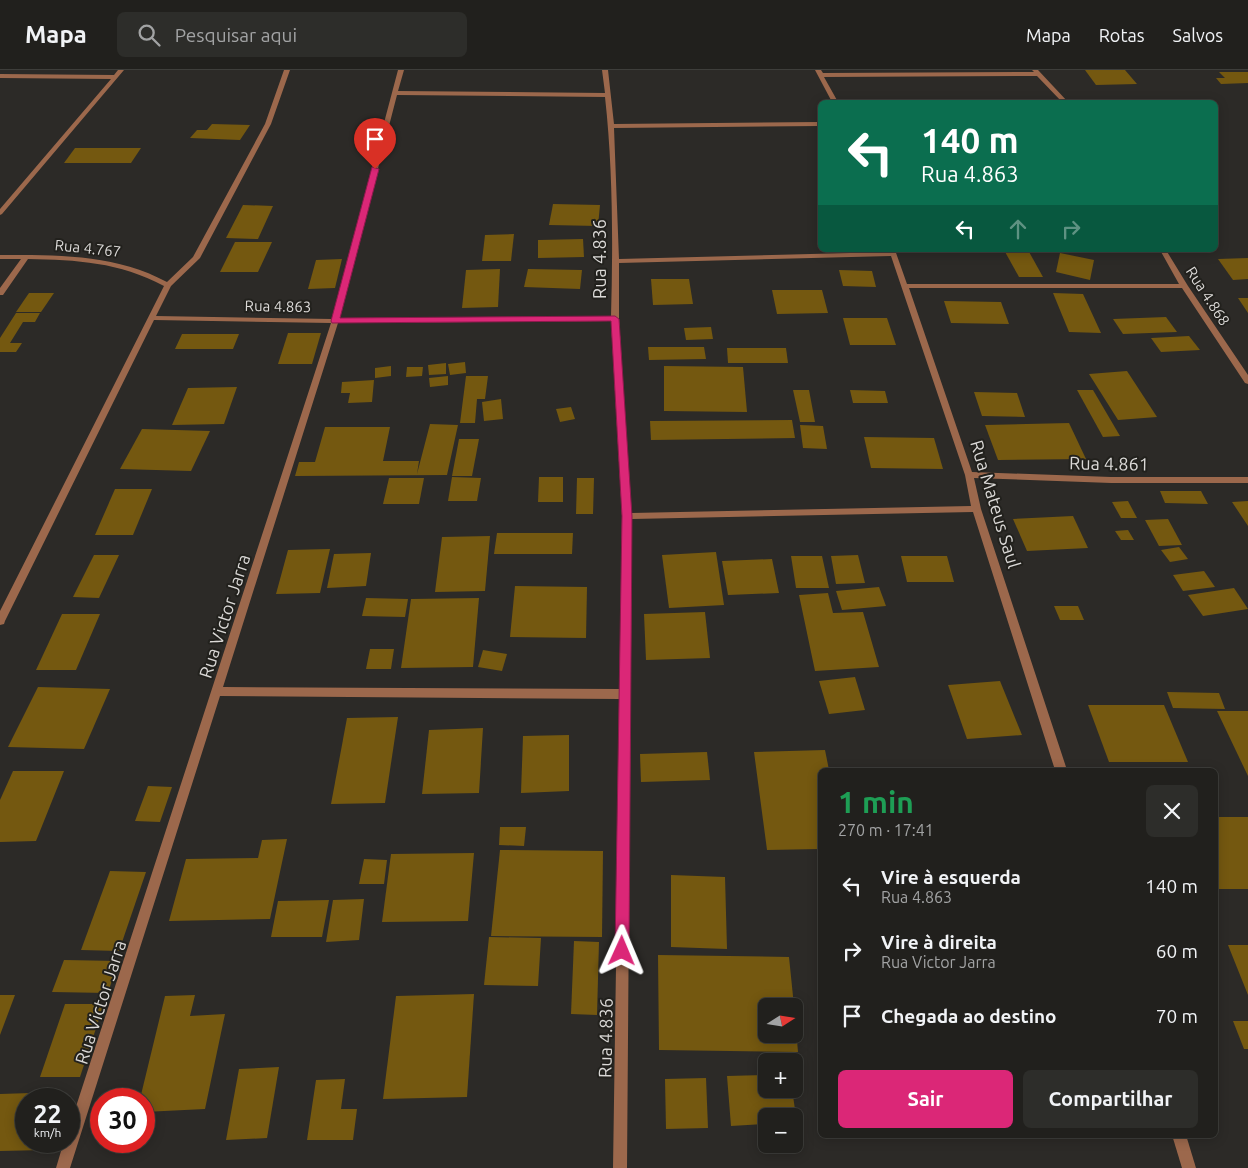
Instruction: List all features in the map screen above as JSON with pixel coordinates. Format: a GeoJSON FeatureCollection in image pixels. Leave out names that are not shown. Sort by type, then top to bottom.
{"type":"FeatureCollection","features":[{"type":"Feature","properties":{"kind":"street"},"geometry":{"type":"LineString","coordinates":[[0,213],[121,70]]}},
{"type":"Feature","properties":{"kind":"street"},"geometry":{"type":"LineString","coordinates":[[0,621],[168,285],[196,258],[268,124],[287,70]]}},
{"type":"Feature","properties":{"kind":"street","name":"Rua Victor Jarra"},"geometry":{"type":"LineString","coordinates":[[63,1168],[335,321],[401,70]]}},
{"type":"Feature","properties":{"kind":"street","name":"Rua 4.836"},"geometry":{"type":"LineString","coordinates":[[605,70],[611,126],[616,261],[615,319],[627,516],[620,1168]]}},
{"type":"Feature","properties":{"kind":"street"},"geometry":{"type":"LineString","coordinates":[[834,100],[820,73],[1037,72],[1063,100]]}},
{"type":"Feature","properties":{"kind":"street"},"geometry":{"type":"LineString","coordinates":[[0,76],[115,78]]}},
{"type":"Feature","properties":{"kind":"street"},"geometry":{"type":"LineString","coordinates":[[395,93],[608,95]]}},
{"type":"Feature","properties":{"kind":"street"},"geometry":{"type":"LineString","coordinates":[[611,126],[818,124]]}},
{"type":"Feature","properties":{"kind":"street"},"geometry":{"type":"LineString","coordinates":[[616,261],[893,252]]}},
{"type":"Feature","properties":{"kind":"street","name":"Rua Mateus Saul"},"geometry":{"type":"LineString","coordinates":[[893,252],[969,475],[976,509],[1060,768]]}},
{"type":"Feature","properties":{"kind":"street","name":"Rua 4.868"},"geometry":{"type":"LineString","coordinates":[[1164,252],[1184,286],[1248,381]]}},
{"type":"Feature","properties":{"kind":"street","name":"Rua 4.767"},"geometry":{"type":"LineString","coordinates":[[0,258],[101,261],[129,266],[150,273],[168,285]]}},
{"type":"Feature","properties":{"kind":"street"},"geometry":{"type":"LineString","coordinates":[[0,293],[25,258]]}},
{"type":"Feature","properties":{"kind":"street"},"geometry":{"type":"LineString","coordinates":[[904,286],[1184,286]]}},
{"type":"Feature","properties":{"kind":"street","name":"Rua 4.863"},"geometry":{"type":"LineString","coordinates":[[152,318],[335,321],[615,319]]}},
{"type":"Feature","properties":{"kind":"street","name":"Rua 4.861"},"geometry":{"type":"LineString","coordinates":[[969,475],[1111,480],[1248,480]]}},
{"type":"Feature","properties":{"kind":"street"},"geometry":{"type":"LineString","coordinates":[[627,516],[976,509]]}},
{"type":"Feature","properties":{"kind":"street"},"geometry":{"type":"LineString","coordinates":[[217,691],[625,694]]}},
{"type":"Feature","properties":{"kind":"street"},"geometry":{"type":"LineString","coordinates":[[1180,1138],[1189,1168]]}},
{"type":"Feature","properties":{"kind":"building"},"geometry":{"type":"Polygon","coordinates":[[[1085,70],[1125,70],[1137,84],[1096,85],[1085,70]]]}},
{"type":"Feature","properties":{"kind":"building"},"geometry":{"type":"Polygon","coordinates":[[[1219,72],[1248,72],[1248,83],[1221,84],[1216,78],[1225,78],[1219,72]]]}},
{"type":"Feature","properties":{"kind":"building"},"geometry":{"type":"Polygon","coordinates":[[[212,124],[250,125],[240,140],[190,138],[197,130],[207,130],[212,124]]]}},
{"type":"Feature","properties":{"kind":"building"},"geometry":{"type":"Polygon","coordinates":[[[75,148],[141,148],[131,163],[64,163],[75,148]]]}},
{"type":"Feature","properties":{"kind":"building"},"geometry":{"type":"Polygon","coordinates":[[[553,204],[600,205],[598,226],[549,225],[553,204]]]}},
{"type":"Feature","properties":{"kind":"building"},"geometry":{"type":"Polygon","coordinates":[[[243,205],[273,206],[258,239],[226,238],[243,205]]]}},
{"type":"Feature","properties":{"kind":"building"},"geometry":{"type":"Polygon","coordinates":[[[514,234],[511,261],[482,261],[485,235],[514,234]]]}},
{"type":"Feature","properties":{"kind":"building"},"geometry":{"type":"Polygon","coordinates":[[[583,239],[584,257],[538,258],[538,240],[583,239]]]}},
{"type":"Feature","properties":{"kind":"building"},"geometry":{"type":"Polygon","coordinates":[[[235,242],[272,242],[258,272],[220,272],[235,242]]]}},
{"type":"Feature","properties":{"kind":"building"},"geometry":{"type":"Polygon","coordinates":[[[1005,252],[1029,252],[1043,277],[1019,277],[1005,252]]]}},
{"type":"Feature","properties":{"kind":"building"},"geometry":{"type":"Polygon","coordinates":[[[1060,253],[1094,260],[1090,280],[1056,272],[1060,253]]]}},
{"type":"Feature","properties":{"kind":"building"},"geometry":{"type":"Polygon","coordinates":[[[1248,258],[1248,279],[1233,280],[1218,259],[1248,258]]]}},
{"type":"Feature","properties":{"kind":"building"},"geometry":{"type":"Polygon","coordinates":[[[342,259],[335,288],[308,289],[316,260],[342,259]]]}},
{"type":"Feature","properties":{"kind":"building"},"geometry":{"type":"Polygon","coordinates":[[[500,269],[498,307],[462,308],[466,270],[500,269]]]}},
{"type":"Feature","properties":{"kind":"building"},"geometry":{"type":"Polygon","coordinates":[[[528,269],[582,270],[580,289],[524,287],[528,269]]]}},
{"type":"Feature","properties":{"kind":"building"},"geometry":{"type":"Polygon","coordinates":[[[839,270],[872,271],[876,287],[843,286],[839,270]]]}},
{"type":"Feature","properties":{"kind":"building"},"geometry":{"type":"Polygon","coordinates":[[[651,279],[689,279],[693,304],[653,305],[651,279]]]}},
{"type":"Feature","properties":{"kind":"building"},"geometry":{"type":"Polygon","coordinates":[[[772,290],[822,290],[828,313],[777,314],[772,290]]]}},
{"type":"Feature","properties":{"kind":"building"},"geometry":{"type":"Polygon","coordinates":[[[29,293],[54,293],[41,312],[16,312],[29,293]]]}},
{"type":"Feature","properties":{"kind":"building"},"geometry":{"type":"Polygon","coordinates":[[[1053,293],[1083,294],[1101,333],[1069,332],[1053,293]]]}},
{"type":"Feature","properties":{"kind":"building"},"geometry":{"type":"Polygon","coordinates":[[[1238,298],[1248,298],[1248,313],[1238,298]]]}},
{"type":"Feature","properties":{"kind":"building"},"geometry":{"type":"Polygon","coordinates":[[[944,301],[1001,302],[1009,324],[951,323],[944,301]]]}},
{"type":"Feature","properties":{"kind":"building"},"geometry":{"type":"Polygon","coordinates":[[[16,313],[40,313],[35,322],[23,322],[10,343],[22,343],[16,352],[0,352],[0,338],[16,313]]]}},
{"type":"Feature","properties":{"kind":"building"},"geometry":{"type":"Polygon","coordinates":[[[1166,317],[1177,332],[1123,334],[1113,319],[1166,317]]]}},
{"type":"Feature","properties":{"kind":"building"},"geometry":{"type":"Polygon","coordinates":[[[843,318],[887,318],[896,345],[850,345],[843,318]]]}},
{"type":"Feature","properties":{"kind":"building"},"geometry":{"type":"Polygon","coordinates":[[[711,327],[713,339],[686,340],[684,328],[711,327]]]}},
{"type":"Feature","properties":{"kind":"building"},"geometry":{"type":"Polygon","coordinates":[[[288,333],[321,333],[312,364],[278,364],[288,333]]]}},
{"type":"Feature","properties":{"kind":"building"},"geometry":{"type":"Polygon","coordinates":[[[182,334],[239,334],[233,349],[175,349],[182,334]]]}},
{"type":"Feature","properties":{"kind":"building"},"geometry":{"type":"Polygon","coordinates":[[[1189,336],[1200,350],[1161,352],[1151,338],[1189,336]]]}},
{"type":"Feature","properties":{"kind":"building"},"geometry":{"type":"Polygon","coordinates":[[[648,347],[704,347],[706,359],[649,360],[648,347]]]}},
{"type":"Feature","properties":{"kind":"building"},"geometry":{"type":"Polygon","coordinates":[[[727,348],[786,348],[788,363],[728,363],[727,348]]]}},
{"type":"Feature","properties":{"kind":"building"},"geometry":{"type":"Polygon","coordinates":[[[465,362],[466,373],[450,375],[448,364],[465,362]]]}},
{"type":"Feature","properties":{"kind":"building"},"geometry":{"type":"Polygon","coordinates":[[[446,363],[446,374],[429,375],[428,365],[446,363]]]}},
{"type":"Feature","properties":{"kind":"building"},"geometry":{"type":"Polygon","coordinates":[[[391,366],[391,376],[375,378],[375,368],[391,366]]]}},
{"type":"Feature","properties":{"kind":"building"},"geometry":{"type":"Polygon","coordinates":[[[664,366],[743,367],[747,412],[664,411],[664,366]]]}},
{"type":"Feature","properties":{"kind":"building"},"geometry":{"type":"Polygon","coordinates":[[[407,367],[423,367],[422,376],[406,377],[407,367]]]}},
{"type":"Feature","properties":{"kind":"building"},"geometry":{"type":"Polygon","coordinates":[[[1127,371],[1157,417],[1118,420],[1089,374],[1127,371]]]}},
{"type":"Feature","properties":{"kind":"building"},"geometry":{"type":"Polygon","coordinates":[[[448,376],[448,385],[430,387],[429,378],[448,376]]]}},
{"type":"Feature","properties":{"kind":"building"},"geometry":{"type":"Polygon","coordinates":[[[466,376],[488,376],[485,399],[477,399],[475,423],[460,423],[466,376]]]}},
{"type":"Feature","properties":{"kind":"building"},"geometry":{"type":"Polygon","coordinates":[[[374,380],[372,402],[348,403],[350,393],[341,393],[342,382],[374,380]]]}},
{"type":"Feature","properties":{"kind":"building"},"geometry":{"type":"Polygon","coordinates":[[[237,387],[224,424],[172,425],[188,388],[237,387]]]}},
{"type":"Feature","properties":{"kind":"building"},"geometry":{"type":"Polygon","coordinates":[[[793,390],[809,390],[815,422],[800,422],[793,390]]]}},
{"type":"Feature","properties":{"kind":"building"},"geometry":{"type":"Polygon","coordinates":[[[850,390],[885,391],[888,403],[853,403],[850,390]]]}},
{"type":"Feature","properties":{"kind":"building"},"geometry":{"type":"Polygon","coordinates":[[[1077,390],[1093,390],[1120,436],[1103,437],[1077,390]]]}},
{"type":"Feature","properties":{"kind":"building"},"geometry":{"type":"Polygon","coordinates":[[[974,392],[1017,393],[1025,417],[982,416],[974,392]]]}},
{"type":"Feature","properties":{"kind":"building"},"geometry":{"type":"Polygon","coordinates":[[[501,399],[503,419],[484,421],[482,402],[501,399]]]}},
{"type":"Feature","properties":{"kind":"building"},"geometry":{"type":"Polygon","coordinates":[[[571,407],[575,419],[560,422],[556,409],[571,407]]]}},
{"type":"Feature","properties":{"kind":"building"},"geometry":{"type":"Polygon","coordinates":[[[792,420],[795,438],[651,440],[650,421],[792,420]]]}},
{"type":"Feature","properties":{"kind":"building"},"geometry":{"type":"Polygon","coordinates":[[[1069,423],[1086,459],[998,460],[985,425],[1069,423]]]}},
{"type":"Feature","properties":{"kind":"building"},"geometry":{"type":"Polygon","coordinates":[[[430,424],[458,425],[447,475],[295,476],[299,462],[315,462],[325,427],[390,427],[383,461],[419,461],[417,474],[430,424]]]}},
{"type":"Feature","properties":{"kind":"building"},"geometry":{"type":"Polygon","coordinates":[[[800,425],[823,426],[827,449],[803,448],[800,425]]]}},
{"type":"Feature","properties":{"kind":"building"},"geometry":{"type":"Polygon","coordinates":[[[142,429],[210,431],[191,471],[120,469],[142,429]]]}},
{"type":"Feature","properties":{"kind":"building"},"geometry":{"type":"Polygon","coordinates":[[[864,437],[934,438],[943,469],[871,468],[864,437]]]}},
{"type":"Feature","properties":{"kind":"building"},"geometry":{"type":"Polygon","coordinates":[[[459,439],[479,439],[472,476],[452,476],[459,439]]]}},
{"type":"Feature","properties":{"kind":"building"},"geometry":{"type":"Polygon","coordinates":[[[452,477],[481,478],[477,501],[448,501],[452,477]]]}},
{"type":"Feature","properties":{"kind":"building"},"geometry":{"type":"Polygon","coordinates":[[[539,477],[563,477],[563,502],[538,502],[539,477]]]}},
{"type":"Feature","properties":{"kind":"building"},"geometry":{"type":"Polygon","coordinates":[[[389,478],[424,478],[419,504],[383,504],[389,478]]]}},
{"type":"Feature","properties":{"kind":"building"},"geometry":{"type":"Polygon","coordinates":[[[577,478],[594,478],[593,514],[576,514],[577,478]]]}},
{"type":"Feature","properties":{"kind":"building"},"geometry":{"type":"Polygon","coordinates":[[[115,489],[152,489],[133,535],[95,535],[115,489]]]}},
{"type":"Feature","properties":{"kind":"building"},"geometry":{"type":"Polygon","coordinates":[[[1160,491],[1201,491],[1208,504],[1165,503],[1160,491]]]}},
{"type":"Feature","properties":{"kind":"building"},"geometry":{"type":"Polygon","coordinates":[[[1128,501],[1137,518],[1121,518],[1112,502],[1128,501]]]}},
{"type":"Feature","properties":{"kind":"building"},"geometry":{"type":"Polygon","coordinates":[[[1248,501],[1248,526],[1232,502],[1248,501]]]}},
{"type":"Feature","properties":{"kind":"building"},"geometry":{"type":"Polygon","coordinates":[[[1073,516],[1088,548],[1027,551],[1013,519],[1073,516]]]}},
{"type":"Feature","properties":{"kind":"building"},"geometry":{"type":"Polygon","coordinates":[[[1168,519],[1182,545],[1159,546],[1145,520],[1168,519]]]}},
{"type":"Feature","properties":{"kind":"building"},"geometry":{"type":"Polygon","coordinates":[[[1128,530],[1134,540],[1121,540],[1115,531],[1128,530]]]}},
{"type":"Feature","properties":{"kind":"building"},"geometry":{"type":"Polygon","coordinates":[[[497,533],[573,533],[572,554],[494,554],[497,533]]]}},
{"type":"Feature","properties":{"kind":"building"},"geometry":{"type":"Polygon","coordinates":[[[490,536],[485,591],[435,592],[442,537],[490,536]]]}},
{"type":"Feature","properties":{"kind":"building"},"geometry":{"type":"Polygon","coordinates":[[[1179,547],[1188,559],[1170,562],[1161,550],[1179,547]]]}},
{"type":"Feature","properties":{"kind":"building"},"geometry":{"type":"Polygon","coordinates":[[[330,549],[320,593],[276,594],[288,550],[330,549]]]}},
{"type":"Feature","properties":{"kind":"building"},"geometry":{"type":"Polygon","coordinates":[[[716,552],[724,605],[669,608],[662,555],[716,552]]]}},
{"type":"Feature","properties":{"kind":"building"},"geometry":{"type":"Polygon","coordinates":[[[371,553],[366,586],[327,588],[334,554],[371,553]]]}},
{"type":"Feature","properties":{"kind":"building"},"geometry":{"type":"Polygon","coordinates":[[[94,555],[119,555],[99,598],[73,597],[94,555]]]}},
{"type":"Feature","properties":{"kind":"building"},"geometry":{"type":"Polygon","coordinates":[[[858,555],[865,583],[836,584],[831,556],[858,555]]]}},
{"type":"Feature","properties":{"kind":"building"},"geometry":{"type":"Polygon","coordinates":[[[791,556],[822,556],[829,588],[796,588],[791,556]]]}},
{"type":"Feature","properties":{"kind":"building"},"geometry":{"type":"Polygon","coordinates":[[[901,556],[947,556],[954,582],[907,582],[901,556]]]}},
{"type":"Feature","properties":{"kind":"building"},"geometry":{"type":"Polygon","coordinates":[[[772,559],[779,593],[728,595],[722,561],[772,559]]]}},
{"type":"Feature","properties":{"kind":"building"},"geometry":{"type":"Polygon","coordinates":[[[1204,571],[1215,587],[1183,591],[1173,575],[1204,571]]]}},
{"type":"Feature","properties":{"kind":"building"},"geometry":{"type":"Polygon","coordinates":[[[515,586],[587,587],[586,638],[510,637],[515,586]]]}},
{"type":"Feature","properties":{"kind":"building"},"geometry":{"type":"Polygon","coordinates":[[[879,587],[886,606],[842,610],[836,591],[879,587]]]}},
{"type":"Feature","properties":{"kind":"building"},"geometry":{"type":"Polygon","coordinates":[[[1234,588],[1248,609],[1203,616],[1188,595],[1234,588]]]}},
{"type":"Feature","properties":{"kind":"building"},"geometry":{"type":"Polygon","coordinates":[[[828,593],[833,613],[863,612],[879,667],[815,671],[799,595],[828,593]]]}},
{"type":"Feature","properties":{"kind":"building"},"geometry":{"type":"Polygon","coordinates":[[[366,598],[408,599],[405,617],[362,616],[366,598]]]}},
{"type":"Feature","properties":{"kind":"building"},"geometry":{"type":"Polygon","coordinates":[[[479,598],[473,667],[401,668],[411,599],[479,598]]]}},
{"type":"Feature","properties":{"kind":"building"},"geometry":{"type":"Polygon","coordinates":[[[1054,606],[1078,606],[1084,620],[1060,620],[1054,606]]]}},
{"type":"Feature","properties":{"kind":"building"},"geometry":{"type":"Polygon","coordinates":[[[705,612],[710,658],[646,660],[644,614],[705,612]]]}},
{"type":"Feature","properties":{"kind":"building"},"geometry":{"type":"Polygon","coordinates":[[[62,614],[100,614],[76,670],[36,670],[62,614]]]}},
{"type":"Feature","properties":{"kind":"building"},"geometry":{"type":"Polygon","coordinates":[[[370,649],[394,649],[391,669],[366,669],[370,649]]]}},
{"type":"Feature","properties":{"kind":"building"},"geometry":{"type":"Polygon","coordinates":[[[483,650],[507,654],[502,671],[478,667],[483,650]]]}},
{"type":"Feature","properties":{"kind":"building"},"geometry":{"type":"Polygon","coordinates":[[[855,677],[865,710],[829,714],[819,681],[855,677]]]}},
{"type":"Feature","properties":{"kind":"building"},"geometry":{"type":"Polygon","coordinates":[[[1000,681],[1022,735],[967,739],[948,685],[1000,681]]]}},
{"type":"Feature","properties":{"kind":"building"},"geometry":{"type":"Polygon","coordinates":[[[38,687],[110,689],[84,749],[8,747],[38,687]]]}},
{"type":"Feature","properties":{"kind":"building"},"geometry":{"type":"Polygon","coordinates":[[[1167,692],[1219,693],[1225,709],[1173,708],[1167,692]]]}},
{"type":"Feature","properties":{"kind":"building"},"geometry":{"type":"Polygon","coordinates":[[[1088,705],[1164,705],[1188,762],[1109,762],[1088,705]]]}},
{"type":"Feature","properties":{"kind":"building"},"geometry":{"type":"Polygon","coordinates":[[[1217,711],[1248,711],[1248,776],[1217,711]]]}},
{"type":"Feature","properties":{"kind":"building"},"geometry":{"type":"Polygon","coordinates":[[[398,717],[385,803],[331,804],[347,718],[398,717]]]}},
{"type":"Feature","properties":{"kind":"building"},"geometry":{"type":"Polygon","coordinates":[[[483,728],[479,793],[422,794],[429,730],[483,728]]]}},
{"type":"Feature","properties":{"kind":"building"},"geometry":{"type":"Polygon","coordinates":[[[569,735],[569,791],[521,793],[523,736],[569,735]]]}},
{"type":"Feature","properties":{"kind":"building"},"geometry":{"type":"Polygon","coordinates":[[[825,750],[829,768],[818,768],[818,849],[767,850],[754,752],[825,750]]]}},
{"type":"Feature","properties":{"kind":"building"},"geometry":{"type":"Polygon","coordinates":[[[707,752],[710,780],[641,782],[640,754],[707,752]]]}},
{"type":"Feature","properties":{"kind":"building"},"geometry":{"type":"Polygon","coordinates":[[[13,771],[64,771],[36,841],[0,842],[0,800],[13,771]]]}},
{"type":"Feature","properties":{"kind":"building"},"geometry":{"type":"Polygon","coordinates":[[[148,786],[172,787],[160,822],[135,821],[148,786]]]}},
{"type":"Feature","properties":{"kind":"building"},"geometry":{"type":"Polygon","coordinates":[[[1218,817],[1248,817],[1248,889],[1218,889],[1218,817]]]}},
{"type":"Feature","properties":{"kind":"building"},"geometry":{"type":"Polygon","coordinates":[[[500,827],[526,827],[524,846],[499,845],[500,827]]]}},
{"type":"Feature","properties":{"kind":"building"},"geometry":{"type":"Polygon","coordinates":[[[287,839],[270,919],[169,921],[186,859],[258,858],[262,840],[287,839]]]}},
{"type":"Feature","properties":{"kind":"building"},"geometry":{"type":"Polygon","coordinates":[[[500,850],[603,851],[602,937],[491,936],[500,850]]]}},
{"type":"Feature","properties":{"kind":"building"},"geometry":{"type":"Polygon","coordinates":[[[474,853],[468,921],[382,922],[391,854],[474,853]]]}},
{"type":"Feature","properties":{"kind":"building"},"geometry":{"type":"Polygon","coordinates":[[[364,859],[387,860],[384,884],[359,884],[364,859]]]}},
{"type":"Feature","properties":{"kind":"building"},"geometry":{"type":"Polygon","coordinates":[[[110,871],[146,872],[119,951],[81,950],[110,871]]]}},
{"type":"Feature","properties":{"kind":"building"},"geometry":{"type":"Polygon","coordinates":[[[671,875],[725,877],[727,949],[671,947],[671,875]]]}},
{"type":"Feature","properties":{"kind":"building"},"geometry":{"type":"Polygon","coordinates":[[[364,899],[359,940],[326,942],[333,900],[364,899]]]}},
{"type":"Feature","properties":{"kind":"building"},"geometry":{"type":"Polygon","coordinates":[[[329,900],[322,937],[271,937],[278,901],[329,900]]]}},
{"type":"Feature","properties":{"kind":"building"},"geometry":{"type":"Polygon","coordinates":[[[489,937],[541,938],[538,986],[484,985],[489,937]]]}},
{"type":"Feature","properties":{"kind":"building"},"geometry":{"type":"Polygon","coordinates":[[[574,941],[599,942],[597,1015],[571,1014],[574,941]]]}},
{"type":"Feature","properties":{"kind":"building"},"geometry":{"type":"Polygon","coordinates":[[[1228,945],[1248,945],[1248,995],[1228,945]]]}},
{"type":"Feature","properties":{"kind":"building"},"geometry":{"type":"Polygon","coordinates":[[[658,955],[789,957],[793,998],[758,998],[758,1043],[797,1043],[798,1052],[659,1050],[658,955]]]}},
{"type":"Feature","properties":{"kind":"building"},"geometry":{"type":"Polygon","coordinates":[[[64,960],[118,961],[108,993],[52,992],[64,960]]]}},
{"type":"Feature","properties":{"kind":"building"},"geometry":{"type":"Polygon","coordinates":[[[474,994],[467,1097],[383,1099],[396,996],[474,994]]]}},
{"type":"Feature","properties":{"kind":"building"},"geometry":{"type":"Polygon","coordinates":[[[0,995],[15,995],[0,1035],[0,995]]]}},
{"type":"Feature","properties":{"kind":"building"},"geometry":{"type":"Polygon","coordinates":[[[195,995],[190,1016],[225,1014],[205,1109],[155,1111],[155,1088],[143,1088],[165,996],[195,995]]]}},
{"type":"Feature","properties":{"kind":"building"},"geometry":{"type":"Polygon","coordinates":[[[65,1004],[104,1004],[80,1077],[40,1077],[65,1004]]]}},
{"type":"Feature","properties":{"kind":"building"},"geometry":{"type":"Polygon","coordinates":[[[1233,1021],[1248,1021],[1248,1049],[1244,1049],[1233,1021]]]}},
{"type":"Feature","properties":{"kind":"building"},"geometry":{"type":"Polygon","coordinates":[[[279,1067],[267,1138],[226,1140],[239,1069],[279,1067]]]}},
{"type":"Feature","properties":{"kind":"building"},"geometry":{"type":"Polygon","coordinates":[[[758,1075],[758,1098],[793,1098],[795,1108],[758,1108],[758,1124],[731,1126],[727,1076],[758,1075]]]}},
{"type":"Feature","properties":{"kind":"building"},"geometry":{"type":"Polygon","coordinates":[[[706,1078],[708,1128],[666,1129],[665,1079],[706,1078]]]}},
{"type":"Feature","properties":{"kind":"building"},"geometry":{"type":"Polygon","coordinates":[[[345,1079],[341,1109],[357,1109],[353,1140],[307,1140],[316,1080],[345,1079]]]}},
{"type":"Feature","properties":{"kind":"building"},"geometry":{"type":"Polygon","coordinates":[[[0,1094],[15,1094],[15,1151],[0,1151],[0,1094]]]}},
{"type":"Feature","properties":{"kind":"route"},"geometry":{"type":"LineString","coordinates":[[375,169],[335,321],[615,319],[627,516],[622,951]]}}]}
